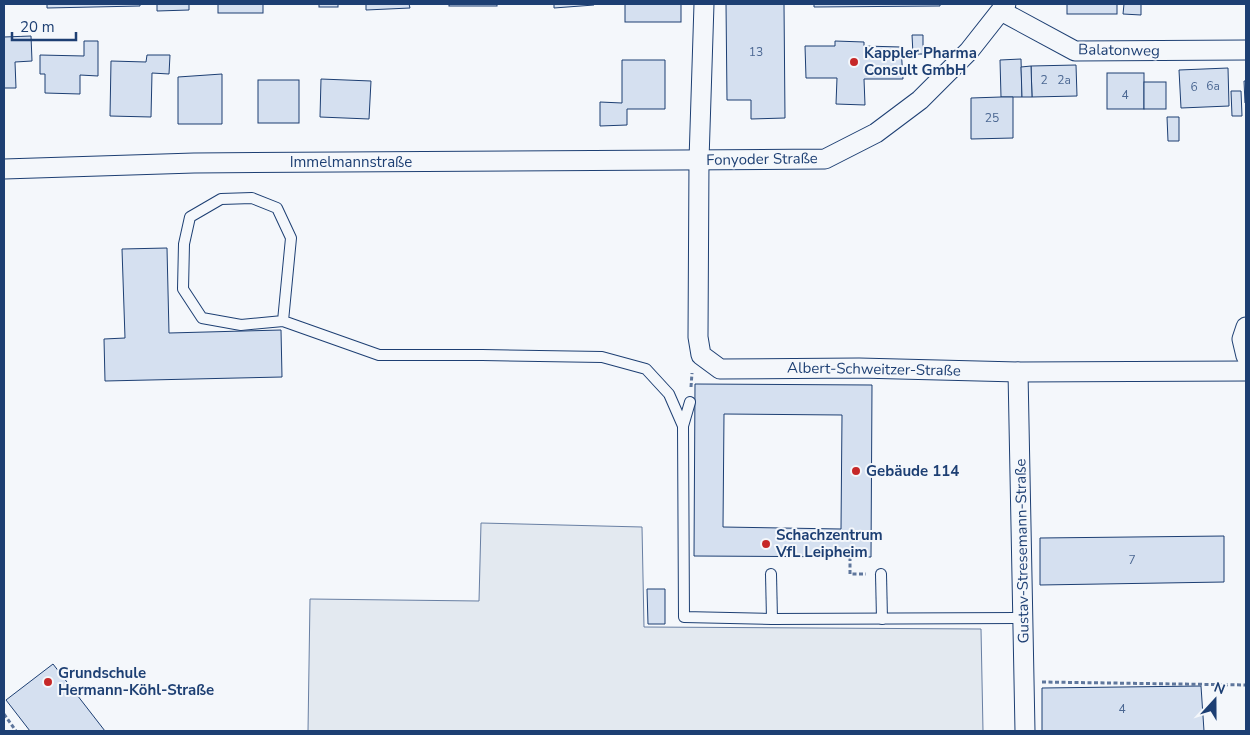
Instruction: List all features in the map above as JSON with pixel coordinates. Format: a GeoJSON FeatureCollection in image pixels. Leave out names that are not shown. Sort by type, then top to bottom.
{"type":"FeatureCollection","features":[{"type":"Feature","properties":{"kind":"street"},"geometry":{"type":"LineString","coordinates":[[701,355],[698,337],[699,160],[704,4]]}},
{"type":"Feature","properties":{"kind":"street","name":"Fonyoder Straße"},"geometry":{"type":"LineString","coordinates":[[699,160],[825,159],[876,133],[920,100],[969,51],[1003,8]]}},
{"type":"Feature","properties":{"kind":"street","name":"Balatonweg"},"geometry":{"type":"LineString","coordinates":[[1003,8],[1075,51],[1246,50]]}},
{"type":"Feature","properties":{"kind":"street","name":"Immelmannstraße"},"geometry":{"type":"LineString","coordinates":[[4,169],[203,163],[699,160]]}},
{"type":"Feature","properties":{"kind":"street"},"geometry":{"type":"LineString","coordinates":[[1246,326],[1242,339],[1246,356]]}},
{"type":"Feature","properties":{"kind":"street","name":"Albert-Schweitzer-Straße"},"geometry":{"type":"LineString","coordinates":[[701,355],[720,369],[859,368],[1018,372],[1246,371]]}},
{"type":"Feature","properties":{"kind":"street","name":"Gustav-Stresemann-Straße"},"geometry":{"type":"LineString","coordinates":[[1018,372],[1025,731]]}},
{"type":"Feature","properties":{"kind":"lane"},"geometry":{"type":"LineString","coordinates":[[282,321],[290,238],[277,208],[252,198],[221,198],[190,218],[184,244],[183,289],[202,318],[241,325],[282,321],[379,355],[602,356],[646,369],[669,394],[684,426]]}},
{"type":"Feature","properties":{"kind":"lane"},"geometry":{"type":"LineString","coordinates":[[690,402],[684,426],[684,617],[1024,618]]}},
{"type":"Feature","properties":{"kind":"lane"},"geometry":{"type":"LineString","coordinates":[[771,574],[772,618]]}},
{"type":"Feature","properties":{"kind":"lane"},"geometry":{"type":"LineString","coordinates":[[881,574],[882,619]]}},
{"type":"Feature","properties":{"kind":"path"},"geometry":{"type":"LineString","coordinates":[[690,402],[691,375],[701,355]]}},
{"type":"Feature","properties":{"kind":"path"},"geometry":{"type":"LineString","coordinates":[[850,557],[850,574],[881,574]]}},
{"type":"Feature","properties":{"kind":"path"},"geometry":{"type":"LineString","coordinates":[[1024,682],[1246,685]]}},
{"type":"Feature","properties":{"kind":"path"},"geometry":{"type":"LineString","coordinates":[[4,714],[16,731]]}},
{"type":"Feature","properties":{"kind":"shaded area"},"geometry":{"type":"Polygon","coordinates":[[[481,523],[642,527],[644,627],[981,629],[983,731],[308,731],[310,599],[479,601],[481,523]]]}},
{"type":"Feature","properties":{"kind":"building"},"geometry":{"type":"Polygon","coordinates":[[[47,4],[140,4],[140,6],[47,8],[47,4]]]}},
{"type":"Feature","properties":{"kind":"building"},"geometry":{"type":"Polygon","coordinates":[[[157,4],[189,4],[189,10],[157,11],[157,4]]]}},
{"type":"Feature","properties":{"kind":"building"},"geometry":{"type":"Polygon","coordinates":[[[218,4],[263,4],[263,13],[218,13],[218,4]]]}},
{"type":"Feature","properties":{"kind":"building"},"geometry":{"type":"Polygon","coordinates":[[[319,4],[338,4],[338,7],[319,7],[319,4]]]}},
{"type":"Feature","properties":{"kind":"building"},"geometry":{"type":"Polygon","coordinates":[[[366,4],[409,4],[410,8],[366,10],[366,4]]]}},
{"type":"Feature","properties":{"kind":"building"},"geometry":{"type":"Polygon","coordinates":[[[449,4],[497,4],[497,6],[449,6],[449,4]]]}},
{"type":"Feature","properties":{"kind":"building"},"geometry":{"type":"Polygon","coordinates":[[[554,4],[593,4],[594,5],[554,8],[554,4]]]}},
{"type":"Feature","properties":{"kind":"building"},"geometry":{"type":"Polygon","coordinates":[[[625,4],[681,4],[681,22],[625,22],[625,4]]]}},
{"type":"Feature","properties":{"kind":"building"},"geometry":{"type":"Polygon","coordinates":[[[726,4],[784,4],[785,118],[751,119],[751,100],[727,100],[726,4]]]}},
{"type":"Feature","properties":{"kind":"building"},"geometry":{"type":"Polygon","coordinates":[[[814,4],[940,4],[940,6],[814,7],[814,4]]]}},
{"type":"Feature","properties":{"kind":"building"},"geometry":{"type":"Polygon","coordinates":[[[1067,4],[1117,4],[1117,14],[1067,14],[1067,4]]]}},
{"type":"Feature","properties":{"kind":"building"},"geometry":{"type":"Polygon","coordinates":[[[1124,4],[1141,4],[1141,15],[1123,14],[1124,4]]]}},
{"type":"Feature","properties":{"kind":"building"},"geometry":{"type":"Polygon","coordinates":[[[912,35],[923,35],[923,54],[913,54],[912,35]]]}},
{"type":"Feature","properties":{"kind":"building"},"geometry":{"type":"Polygon","coordinates":[[[31,36],[32,61],[15,62],[16,88],[4,88],[4,37],[31,36]]]}},
{"type":"Feature","properties":{"kind":"building"},"geometry":{"type":"Polygon","coordinates":[[[84,41],[98,41],[98,76],[80,75],[80,94],[45,93],[45,74],[40,74],[40,55],[84,56],[84,41]]]}},
{"type":"Feature","properties":{"kind":"building","name":"Kappler Pharma Consult GmbH"},"geometry":{"type":"Polygon","coordinates":[[[835,41],[864,42],[864,46],[901,47],[903,79],[864,79],[865,105],[836,104],[837,78],[806,78],[805,46],[835,46],[835,41]]]}},
{"type":"Feature","properties":{"kind":"building"},"geometry":{"type":"Polygon","coordinates":[[[147,55],[170,55],[169,74],[152,73],[151,117],[110,116],[111,61],[146,62],[147,55]]]}},
{"type":"Feature","properties":{"kind":"building"},"geometry":{"type":"Polygon","coordinates":[[[1021,59],[1022,97],[1001,97],[1000,60],[1021,59]]]}},
{"type":"Feature","properties":{"kind":"building"},"geometry":{"type":"Polygon","coordinates":[[[622,60],[665,60],[665,109],[627,109],[627,125],[600,126],[600,102],[622,103],[622,60]]]}},
{"type":"Feature","properties":{"kind":"building"},"geometry":{"type":"Polygon","coordinates":[[[1076,65],[1077,96],[1032,97],[1031,66],[1076,65]]]}},
{"type":"Feature","properties":{"kind":"building"},"geometry":{"type":"Polygon","coordinates":[[[1031,66],[1032,97],[1022,97],[1021,67],[1031,66]]]}},
{"type":"Feature","properties":{"kind":"building"},"geometry":{"type":"Polygon","coordinates":[[[1228,68],[1229,106],[1181,108],[1179,70],[1228,68]]]}},
{"type":"Feature","properties":{"kind":"building"},"geometry":{"type":"Polygon","coordinates":[[[1107,73],[1144,73],[1144,109],[1107,109],[1107,73]]]}},
{"type":"Feature","properties":{"kind":"building"},"geometry":{"type":"Polygon","coordinates":[[[222,74],[222,124],[178,124],[178,77],[222,74]]]}},
{"type":"Feature","properties":{"kind":"building"},"geometry":{"type":"Polygon","coordinates":[[[321,79],[371,81],[369,119],[320,117],[321,79]]]}},
{"type":"Feature","properties":{"kind":"building"},"geometry":{"type":"Polygon","coordinates":[[[258,80],[299,80],[299,123],[258,123],[258,80]]]}},
{"type":"Feature","properties":{"kind":"building"},"geometry":{"type":"Polygon","coordinates":[[[1244,81],[1246,81],[1246,103],[1245,103],[1244,81]]]}},
{"type":"Feature","properties":{"kind":"building"},"geometry":{"type":"Polygon","coordinates":[[[1144,82],[1166,82],[1166,109],[1144,109],[1144,82]]]}},
{"type":"Feature","properties":{"kind":"building"},"geometry":{"type":"Polygon","coordinates":[[[1231,91],[1241,91],[1242,116],[1232,116],[1231,91]]]}},
{"type":"Feature","properties":{"kind":"building"},"geometry":{"type":"Polygon","coordinates":[[[1013,97],[1013,138],[971,139],[971,98],[1013,97]]]}},
{"type":"Feature","properties":{"kind":"building"},"geometry":{"type":"Polygon","coordinates":[[[1167,117],[1179,117],[1179,141],[1168,141],[1167,117]]]}},
{"type":"Feature","properties":{"kind":"building"},"geometry":{"type":"Polygon","coordinates":[[[167,248],[169,333],[281,330],[282,377],[105,381],[104,339],[125,338],[122,249],[167,248]]]}},
{"type":"Feature","properties":{"kind":"building","name":"Gebäude 114"},"geometry":{"type":"Polygon","coordinates":[[[695,384],[872,385],[871,557],[694,556],[695,384]],[[724,414],[723,527],[841,529],[842,415],[724,414]]]}},
{"type":"Feature","properties":{"kind":"building"},"geometry":{"type":"Polygon","coordinates":[[[1224,536],[1224,582],[1040,585],[1040,538],[1224,536]]]}},
{"type":"Feature","properties":{"kind":"building"},"geometry":{"type":"Polygon","coordinates":[[[647,589],[665,589],[665,624],[648,624],[647,589]]]}},
{"type":"Feature","properties":{"kind":"building","name":"Grundschule Hermann-Köhl-Straße"},"geometry":{"type":"Polygon","coordinates":[[[53,664],[105,731],[30,731],[6,700],[53,664]]]}},
{"type":"Feature","properties":{"kind":"building"},"geometry":{"type":"Polygon","coordinates":[[[1201,686],[1204,731],[1042,731],[1042,688],[1201,686]]]}},
{"type":"Feature","properties":{"kind":"place","name":"Kappler Pharma Consult GmbH"},"geometry":{"type":"Point","coordinates":[854,62]}},
{"type":"Feature","properties":{"kind":"place","name":"Gebäude 114"},"geometry":{"type":"Point","coordinates":[856,471]}},
{"type":"Feature","properties":{"kind":"place","name":"Schachzentrum VfL Leipheim"},"geometry":{"type":"Point","coordinates":[766,544]}},
{"type":"Feature","properties":{"kind":"place","name":"Grundschule Hermann-Köhl-Straße"},"geometry":{"type":"Point","coordinates":[48,682]}}]}
